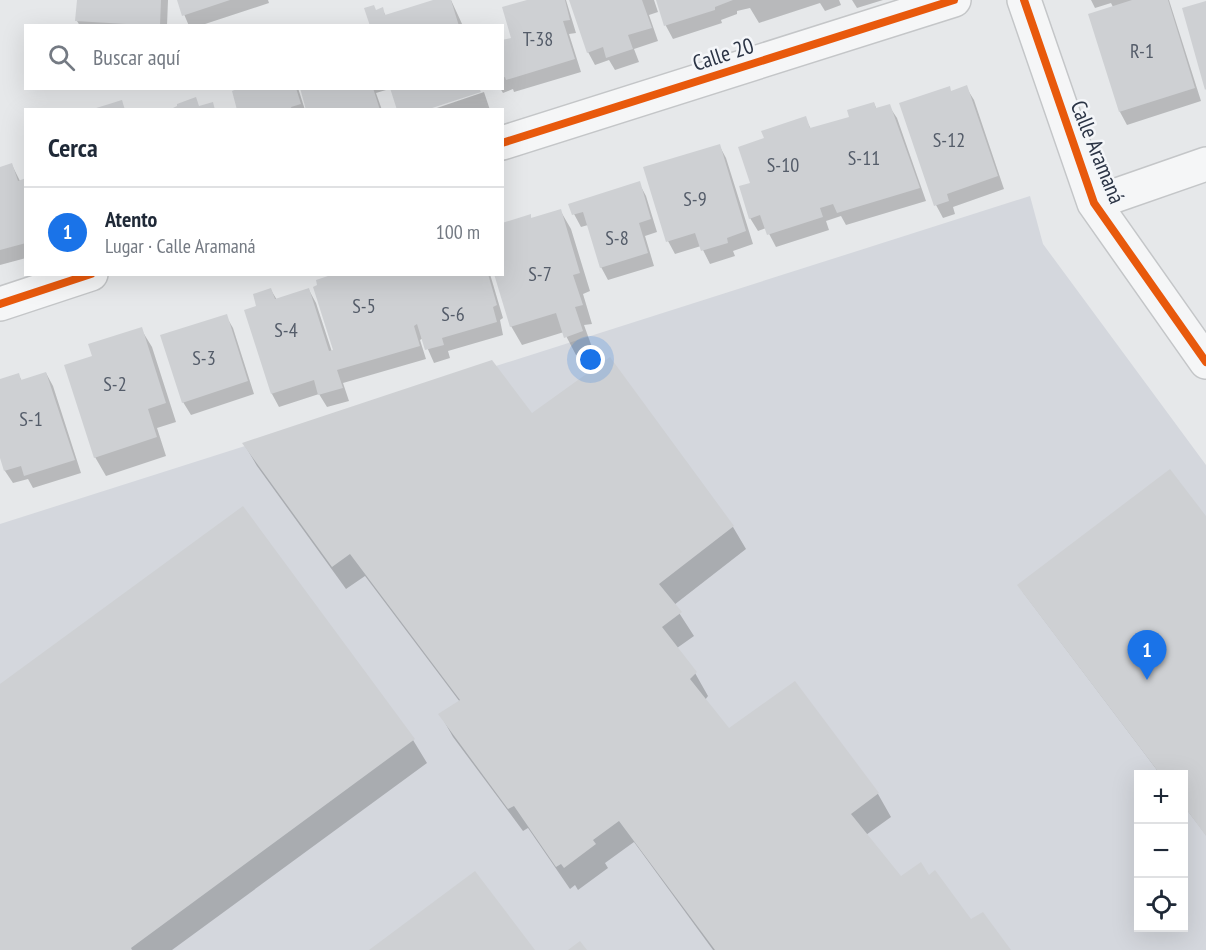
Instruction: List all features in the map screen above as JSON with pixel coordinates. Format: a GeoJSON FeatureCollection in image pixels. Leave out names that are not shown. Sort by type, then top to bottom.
{"type":"FeatureCollection","features":[{"type":"Feature","properties":{"kind":"street","name":"Calle 20"},"geometry":{"type":"LineString","coordinates":[[504,142],[954,0]]}},
{"type":"Feature","properties":{"kind":"street","name":"Calle Aramaná"},"geometry":{"type":"LineString","coordinates":[[1024,0],[1094,203],[1206,362]]}},
{"type":"Feature","properties":{"kind":"street"},"geometry":{"type":"LineString","coordinates":[[1094,203],[1206,164]]}},
{"type":"Feature","properties":{"kind":"street"},"geometry":{"type":"LineString","coordinates":[[0,304],[85,276]]}},
{"type":"Feature","properties":{"kind":"shaded area"},"geometry":{"type":"Polygon","coordinates":[[[1030,196],[1043,244],[1206,465],[1206,950],[0,950],[0,524],[1030,196]]]}},
{"type":"Feature","properties":{"kind":"building"},"geometry":{"type":"Polygon","coordinates":[[[77,0],[161,0],[160,24],[75,21],[77,0]]]}},
{"type":"Feature","properties":{"kind":"building"},"geometry":{"type":"Polygon","coordinates":[[[177,0],[230,0],[182,16],[177,0]]]}},
{"type":"Feature","properties":{"kind":"building"},"geometry":{"type":"Polygon","coordinates":[[[433,0],[451,0],[458,24],[369,24],[364,8],[374,5],[376,10],[383,7],[385,15],[433,0]]]}},
{"type":"Feature","properties":{"kind":"building"},"geometry":{"type":"Polygon","coordinates":[[[527,0],[565,0],[570,20],[563,21],[575,59],[506,80],[504,77],[504,40],[511,38],[502,7],[527,0]]]}},
{"type":"Feature","properties":{"kind":"building"},"geometry":{"type":"Polygon","coordinates":[[[569,0],[642,0],[652,28],[628,35],[633,49],[606,58],[603,47],[587,53],[569,0]]]}},
{"type":"Feature","properties":{"kind":"building"},"geometry":{"type":"Polygon","coordinates":[[[656,0],[733,0],[715,7],[715,10],[664,26],[656,0]]]}},
{"type":"Feature","properties":{"kind":"building"},"geometry":{"type":"Polygon","coordinates":[[[1132,0],[1168,0],[1195,88],[1119,112],[1088,14],[1132,0]]]}},
{"type":"Feature","properties":{"kind":"building"},"geometry":{"type":"Polygon","coordinates":[[[1206,1],[1206,89],[1205,90],[1182,8],[1206,1]]]}},
{"type":"Feature","properties":{"kind":"building"},"geometry":{"type":"Polygon","coordinates":[[[967,85],[998,176],[947,194],[949,201],[934,206],[899,103],[950,86],[951,91],[967,85]]]}},
{"type":"Feature","properties":{"kind":"building"},"geometry":{"type":"Polygon","coordinates":[[[297,90],[301,104],[291,108],[236,108],[232,91],[297,90]]]}},
{"type":"Feature","properties":{"kind":"building"},"geometry":{"type":"Polygon","coordinates":[[[301,90],[374,90],[379,108],[305,108],[301,90]]]}},
{"type":"Feature","properties":{"kind":"building"},"geometry":{"type":"Polygon","coordinates":[[[391,90],[480,90],[481,92],[432,108],[396,108],[391,90]]]}},
{"type":"Feature","properties":{"kind":"building"},"geometry":{"type":"Polygon","coordinates":[[[196,97],[199,106],[213,102],[214,108],[173,108],[177,104],[196,97]]]}},
{"type":"Feature","properties":{"kind":"building"},"geometry":{"type":"Polygon","coordinates":[[[122,100],[124,108],[96,108],[122,100]]]}},
{"type":"Feature","properties":{"kind":"building"},"geometry":{"type":"Polygon","coordinates":[[[874,102],[876,108],[890,104],[920,188],[837,213],[833,204],[820,208],[823,217],[767,235],[760,215],[749,219],[739,186],[750,183],[738,147],[764,138],[761,131],[806,116],[810,128],[849,117],[847,110],[874,102]]]}},
{"type":"Feature","properties":{"kind":"building"},"geometry":{"type":"Polygon","coordinates":[[[720,144],[746,231],[727,238],[728,243],[701,251],[695,233],[666,242],[643,167],[720,144]]]}},
{"type":"Feature","properties":{"kind":"building"},"geometry":{"type":"Polygon","coordinates":[[[12,163],[18,181],[24,179],[24,244],[0,250],[0,167],[12,163]]]}},
{"type":"Feature","properties":{"kind":"building"},"geometry":{"type":"Polygon","coordinates":[[[640,181],[651,219],[639,223],[648,253],[600,268],[583,212],[572,215],[568,204],[640,181]]]}},
{"type":"Feature","properties":{"kind":"building"},"geometry":{"type":"Polygon","coordinates":[[[561,209],[580,273],[573,275],[583,305],[575,307],[583,331],[564,338],[556,313],[510,327],[495,276],[504,276],[504,222],[531,214],[531,218],[561,209]]]}},
{"type":"Feature","properties":{"kind":"building"},"geometry":{"type":"Polygon","coordinates":[[[328,276],[489,276],[497,305],[493,307],[497,322],[442,338],[444,345],[425,350],[417,324],[414,326],[420,346],[337,370],[343,388],[318,395],[314,380],[271,394],[244,310],[256,306],[253,294],[271,288],[275,299],[309,288],[329,351],[333,350],[313,287],[317,285],[316,280],[328,276]]]}},
{"type":"Feature","properties":{"kind":"building"},"geometry":{"type":"Polygon","coordinates":[[[227,314],[248,381],[182,403],[160,335],[227,314]]]}},
{"type":"Feature","properties":{"kind":"building"},"geometry":{"type":"Polygon","coordinates":[[[142,327],[166,403],[148,409],[157,437],[94,458],[64,365],[92,356],[88,344],[142,327]]]}},
{"type":"Feature","properties":{"kind":"building"},"geometry":{"type":"Polygon","coordinates":[[[610,357],[734,526],[659,584],[682,612],[662,627],[697,672],[690,679],[729,728],[795,681],[879,793],[851,814],[901,876],[921,862],[929,875],[935,870],[971,919],[983,912],[1011,950],[715,950],[619,821],[593,840],[596,844],[564,868],[561,864],[556,867],[514,806],[508,809],[438,714],[460,700],[350,554],[332,567],[242,443],[492,360],[532,413],[610,357]]]}},
{"type":"Feature","properties":{"kind":"building"},"geometry":{"type":"Polygon","coordinates":[[[46,372],[75,460],[24,476],[21,466],[4,471],[0,458],[0,379],[19,373],[21,380],[46,372]]]}},
{"type":"Feature","properties":{"kind":"building"},"geometry":{"type":"Polygon","coordinates":[[[1170,469],[1206,516],[1206,836],[1188,811],[1188,770],[1157,770],[1017,585],[1170,469]]]}},
{"type":"Feature","properties":{"kind":"building"},"geometry":{"type":"Polygon","coordinates":[[[243,506],[415,739],[131,948],[132,950],[0,950],[0,684],[243,506]]]}},
{"type":"Feature","properties":{"kind":"building"},"geometry":{"type":"Polygon","coordinates":[[[475,871],[535,950],[369,950],[475,871]]]}},
{"type":"Feature","properties":{"kind":"building"},"geometry":{"type":"Polygon","coordinates":[[[580,941],[587,950],[568,950],[580,941]]]}},
{"type":"Feature","properties":{"kind":"cycle path"},"geometry":{"type":"LineString","coordinates":[[504,142],[954,0]]}},
{"type":"Feature","properties":{"kind":"cycle path"},"geometry":{"type":"LineString","coordinates":[[1024,0],[1094,203],[1206,362]]}},
{"type":"Feature","properties":{"kind":"cycle path"},"geometry":{"type":"LineString","coordinates":[[0,304],[85,276]]}},
{"type":"Feature","properties":{"kind":"place","name":"Atento"},"geometry":{"type":"Point","coordinates":[1147,680]}}]}
